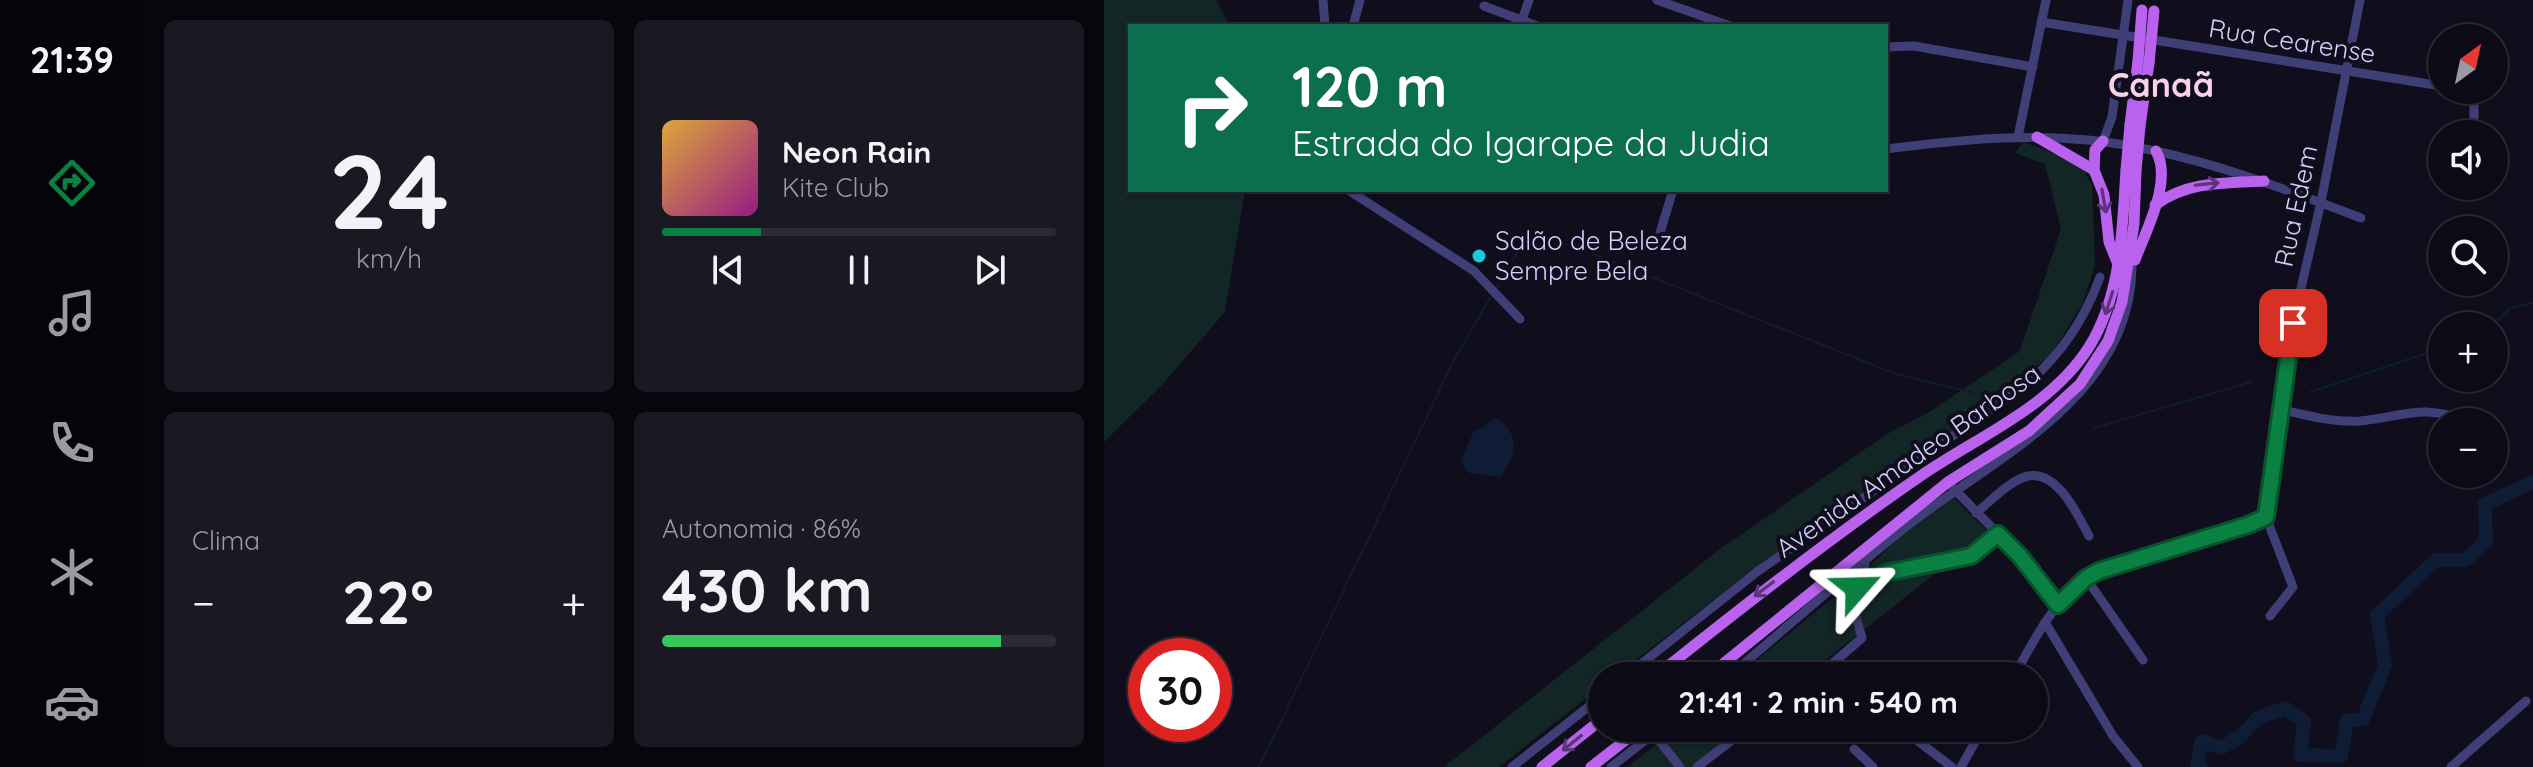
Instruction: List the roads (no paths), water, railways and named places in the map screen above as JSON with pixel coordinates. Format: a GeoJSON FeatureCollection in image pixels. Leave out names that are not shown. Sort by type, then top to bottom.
{"type":"FeatureCollection","features":[{"type":"Feature","properties":{"kind":"main road","name":"Avenida Amadeo Barbosa"},"geometry":{"type":"LineString","coordinates":[[1673,662],[1787,572],[1923,474],[2030,407],[2060,381],[2089,348],[2112,294],[2118,264],[2149,5]]}},
{"type":"Feature","properties":{"kind":"main road"},"geometry":{"type":"LineString","coordinates":[[2037,137],[2094,170]]}},
{"type":"Feature","properties":{"kind":"main road"},"geometry":{"type":"LineString","coordinates":[[2103,141],[2095,150],[2094,170],[2104,195],[2109,242],[2118,264]]}},
{"type":"Feature","properties":{"kind":"main road"},"geometry":{"type":"LineString","coordinates":[[2130,271],[2155,205],[2162,165],[2156,151]]}},
{"type":"Feature","properties":{"kind":"main road","name":"Avenida Amadeo Barbosa"},"geometry":{"type":"LineString","coordinates":[[1725,662],[1873,543],[2029,431],[2080,384],[2108,341],[2130,271],[2131,171]]}},
{"type":"Feature","properties":{"kind":"main road"},"geometry":{"type":"LineString","coordinates":[[2155,205],[2181,189],[2198,185],[2264,181]]}},
{"type":"Feature","properties":{"kind":"main road"},"geometry":{"type":"LineString","coordinates":[[1542,767],[1588,730]]}},
{"type":"Feature","properties":{"kind":"main road"},"geometry":{"type":"LineString","coordinates":[[1591,767],[1623,742]]}},
{"type":"Feature","properties":{"kind":"street"},"geometry":{"type":"LineString","coordinates":[[1323,0],[1325,24]]}},
{"type":"Feature","properties":{"kind":"street"},"geometry":{"type":"LineString","coordinates":[[1354,24],[1360,0]]}},
{"type":"Feature","properties":{"kind":"street"},"geometry":{"type":"LineString","coordinates":[[1522,20],[1529,0]]}},
{"type":"Feature","properties":{"kind":"street"},"geometry":{"type":"LineString","coordinates":[[1657,0],[1724,24]]}},
{"type":"Feature","properties":{"kind":"street"},"geometry":{"type":"LineString","coordinates":[[2018,137],[2046,0]]}},
{"type":"Feature","properties":{"kind":"street"},"geometry":{"type":"LineString","coordinates":[[2103,141],[2112,117],[2128,0]]}},
{"type":"Feature","properties":{"kind":"street","name":"Rua Edem"},"geometry":{"type":"LineString","coordinates":[[2266,517],[2286,353],[2321,202],[2360,0]]}},
{"type":"Feature","properties":{"kind":"street"},"geometry":{"type":"LineString","coordinates":[[1484,6],[1532,24]]}},
{"type":"Feature","properties":{"kind":"street","name":"Rua Cearense"},"geometry":{"type":"LineString","coordinates":[[2041,22],[2428,84]]}},
{"type":"Feature","properties":{"kind":"street"},"geometry":{"type":"LineString","coordinates":[[1888,47],[1914,46],[2033,67]]}},
{"type":"Feature","properties":{"kind":"street"},"geometry":{"type":"LineString","coordinates":[[1888,149],[1964,139],[2018,137],[2103,141],[2156,151],[2264,181],[2361,218]]}},
{"type":"Feature","properties":{"kind":"street"},"geometry":{"type":"LineString","coordinates":[[1351,192],[1474,271],[1520,319]]}},
{"type":"Feature","properties":{"kind":"street"},"geometry":{"type":"LineString","coordinates":[[1655,249],[1672,192]]}},
{"type":"Feature","properties":{"kind":"street"},"geometry":{"type":"LineString","coordinates":[[1644,662],[1725,601],[1758,571],[2026,385],[2057,358],[2092,301],[2100,277]]}},
{"type":"Feature","properties":{"kind":"street"},"geometry":{"type":"LineString","coordinates":[[2279,409],[2338,421],[2362,421],[2404,411],[2428,411]]}},
{"type":"Feature","properties":{"kind":"street"},"geometry":{"type":"LineString","coordinates":[[1976,513],[2025,476],[2038,476],[2067,499],[2089,536]]}},
{"type":"Feature","properties":{"kind":"street"},"geometry":{"type":"LineString","coordinates":[[1746,662],[1952,486],[2020,556],[2058,605]]}},
{"type":"Feature","properties":{"kind":"street"},"geometry":{"type":"LineString","coordinates":[[2022,662],[2045,622],[2086,578],[2130,559],[2231,531],[2266,517],[2293,587],[2270,616]]}},
{"type":"Feature","properties":{"kind":"street"},"geometry":{"type":"LineString","coordinates":[[1857,588],[1886,573],[1971,556],[1998,534]]}},
{"type":"Feature","properties":{"kind":"street"},"geometry":{"type":"LineString","coordinates":[[1834,662],[1862,638],[1852,603],[1873,543]]}},
{"type":"Feature","properties":{"kind":"street"},"geometry":{"type":"LineString","coordinates":[[2086,578],[2143,660]]}},
{"type":"Feature","properties":{"kind":"street"},"geometry":{"type":"LineString","coordinates":[[2045,622],[2113,736],[2138,767]]}},
{"type":"Feature","properties":{"kind":"street"},"geometry":{"type":"LineString","coordinates":[[2451,767],[2526,701]]}},
{"type":"Feature","properties":{"kind":"street"},"geometry":{"type":"LineString","coordinates":[[1512,767],[1588,707]]}},
{"type":"Feature","properties":{"kind":"street"},"geometry":{"type":"LineString","coordinates":[[1611,767],[1640,742]]}},
{"type":"Feature","properties":{"kind":"street"},"geometry":{"type":"LineString","coordinates":[[1662,742],[1680,767]]}},
{"type":"Feature","properties":{"kind":"street"},"geometry":{"type":"LineString","coordinates":[[1697,767],[1730,742]]}},
{"type":"Feature","properties":{"kind":"street"},"geometry":{"type":"LineString","coordinates":[[1919,742],[1952,767]]}},
{"type":"Feature","properties":{"kind":"street"},"geometry":{"type":"LineString","coordinates":[[1961,767],[1975,742]]}},
{"type":"Feature","properties":{"kind":"street"},"geometry":{"type":"LineString","coordinates":[[1854,749],[1873,767]]}},
{"type":"Feature","properties":{"kind":"water"},"geometry":{"type":"Polygon","coordinates":[[[1496,418],[1513,439],[1510,461],[1501,477],[1469,473],[1461,462],[1473,433],[1496,418]]]}},
{"type":"Feature","properties":{"kind":"waterway"},"geometry":{"type":"LineString","coordinates":[[1496,289],[1524,241],[1571,245],[1896,374],[1983,395]]}},
{"type":"Feature","properties":{"kind":"waterway"},"geometry":{"type":"LineString","coordinates":[[1259,767],[1455,358],[1492,295]]}},
{"type":"Feature","properties":{"kind":"waterway"},"geometry":{"type":"LineString","coordinates":[[2506,312],[2510,308],[2533,303]]}},
{"type":"Feature","properties":{"kind":"waterway"},"geometry":{"type":"LineString","coordinates":[[2310,392],[2428,353]]}},
{"type":"Feature","properties":{"kind":"waterway"},"geometry":{"type":"LineString","coordinates":[[2094,428],[2251,382]]}},
{"type":"Feature","properties":{"kind":"waterway"},"geometry":{"type":"LineString","coordinates":[[2201,767],[2197,764],[2202,741],[2221,748],[2241,736],[2258,718],[2285,708],[2304,721],[2300,755],[2341,756],[2347,721],[2363,719],[2385,665],[2377,615],[2436,560],[2465,560],[2486,542],[2485,504],[2533,482]]}},
{"type":"Feature","properties":{"kind":"place","name":"Salão de Beleza Sempre Bela"},"geometry":{"type":"Point","coordinates":[1479,256]}},
{"type":"Feature","properties":{"kind":"district","name":"Canaã"},"geometry":{"type":"Point","coordinates":[2161,85]}}]}
